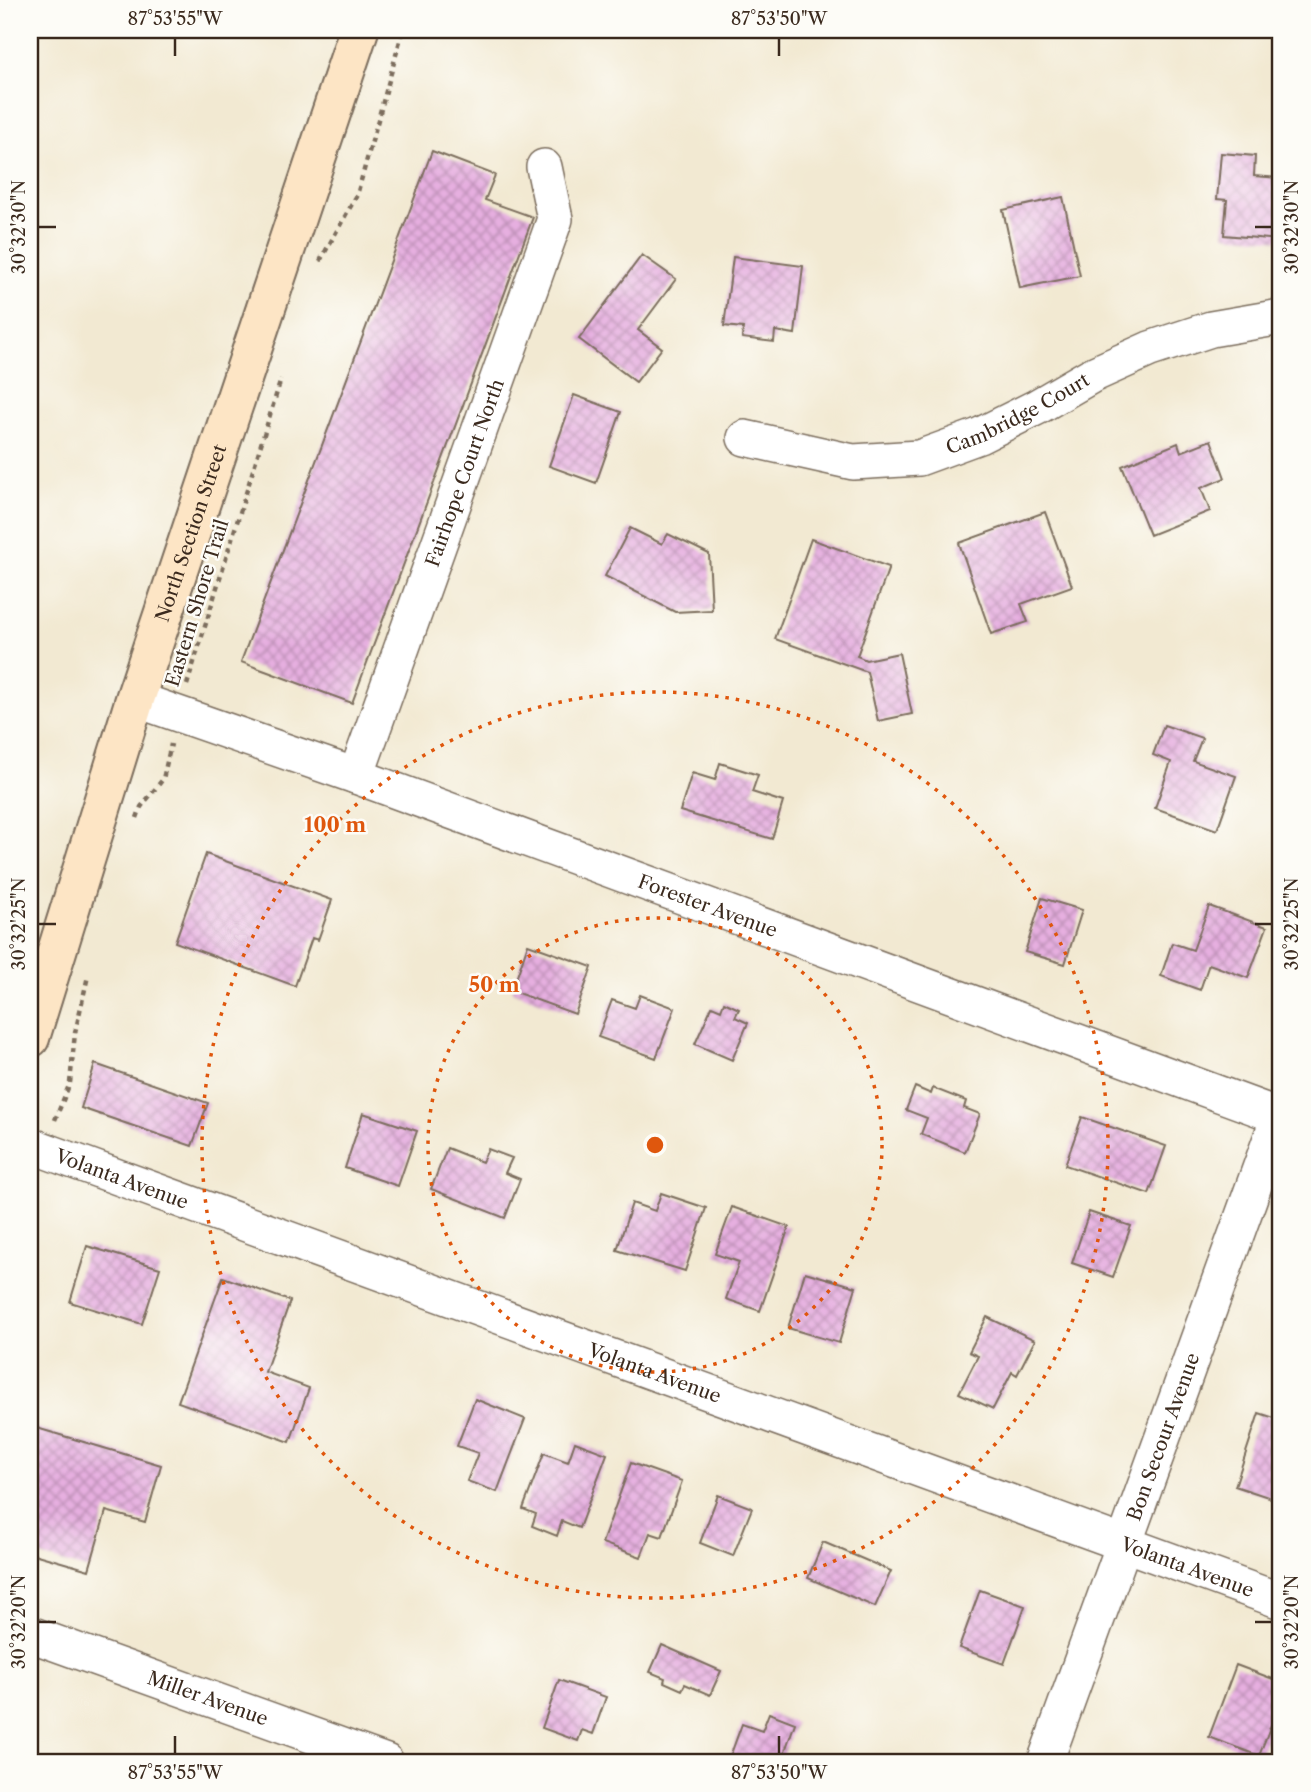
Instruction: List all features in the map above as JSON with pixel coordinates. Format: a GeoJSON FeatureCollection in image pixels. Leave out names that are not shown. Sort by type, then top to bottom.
{"type":"FeatureCollection","features":[{"type":"Feature","properties":{"kind":"main road","name":"North Section Street"},"geometry":{"type":"LineString","coordinates":[[30,1038],[135,699],[359,30]]}},
{"type":"Feature","properties":{"kind":"street","name":"Fairhope Court North"},"geometry":{"type":"LineString","coordinates":[[356,776],[555,219],[544,167]]}},
{"type":"Feature","properties":{"kind":"street","name":"Cambridge Court"},"geometry":{"type":"LineString","coordinates":[[746,438],[853,461],[919,457],[979,436],[1093,375],[1150,349],[1211,329],[1281,317]]}},
{"type":"Feature","properties":{"kind":"street","name":"Forester Avenue"},"geometry":{"type":"LineString","coordinates":[[135,699],[356,776],[1280,1114]]}},
{"type":"Feature","properties":{"kind":"street","name":"Bon Secour Avenue"},"geometry":{"type":"LineString","coordinates":[[1045,1762],[1280,1114]]}},
{"type":"Feature","properties":{"kind":"street","name":"Volanta Avenue"},"geometry":{"type":"LineString","coordinates":[[36,1147],[1281,1601]]}},
{"type":"Feature","properties":{"kind":"street","name":"Miller Avenue"},"geometry":{"type":"LineString","coordinates":[[30,1634],[386,1762]]}},
{"type":"Feature","properties":{"kind":"path"},"geometry":{"type":"LineString","coordinates":[[315,271],[357,195],[403,30]]}},
{"type":"Feature","properties":{"kind":"path","name":"Eastern Shore Trail"},"geometry":{"type":"LineString","coordinates":[[137,819],[141,807],[163,779],[178,714],[283,375]]}},
{"type":"Feature","properties":{"kind":"path"},"geometry":{"type":"LineString","coordinates":[[36,1147],[70,1083],[75,1033],[89,970]]}},
{"type":"Feature","properties":{"kind":"building"},"geometry":{"type":"Polygon","coordinates":[[[432,151],[495,175],[485,200],[533,217],[352,703],[241,662],[432,151]]]}},
{"type":"Feature","properties":{"kind":"building"},"geometry":{"type":"Polygon","coordinates":[[[1221,153],[1255,156],[1254,176],[1281,178],[1281,240],[1224,235],[1227,200],[1217,199],[1221,153]]]}},
{"type":"Feature","properties":{"kind":"building"},"geometry":{"type":"Polygon","coordinates":[[[1063,197],[1080,276],[1020,288],[1003,210],[1063,197]]]}},
{"type":"Feature","properties":{"kind":"building"},"geometry":{"type":"Polygon","coordinates":[[[642,255],[676,279],[638,330],[662,348],[636,382],[579,339],[642,255]]]}},
{"type":"Feature","properties":{"kind":"building"},"geometry":{"type":"Polygon","coordinates":[[[733,257],[803,266],[795,334],[775,331],[774,342],[742,338],[743,328],[724,326],[733,257]]]}},
{"type":"Feature","properties":{"kind":"building"},"geometry":{"type":"Polygon","coordinates":[[[574,395],[621,412],[596,483],[549,466],[574,395]]]}},
{"type":"Feature","properties":{"kind":"building"},"geometry":{"type":"Polygon","coordinates":[[[1211,440],[1225,478],[1201,488],[1210,511],[1150,535],[1122,466],[1178,443],[1181,452],[1211,440]]]}},
{"type":"Feature","properties":{"kind":"building"},"geometry":{"type":"Polygon","coordinates":[[[1045,512],[1072,586],[1021,604],[1028,622],[991,634],[959,543],[1045,512]]]}},
{"type":"Feature","properties":{"kind":"building"},"geometry":{"type":"Polygon","coordinates":[[[630,528],[662,544],[668,534],[709,554],[712,610],[675,612],[605,576],[630,528]]]}},
{"type":"Feature","properties":{"kind":"building"},"geometry":{"type":"Polygon","coordinates":[[[811,539],[889,567],[857,656],[866,660],[899,653],[912,714],[878,721],[867,672],[775,639],[811,539]]]}},
{"type":"Feature","properties":{"kind":"building"},"geometry":{"type":"Polygon","coordinates":[[[1164,725],[1202,738],[1193,761],[1236,776],[1217,830],[1155,808],[1171,762],[1153,755],[1164,725]]]}},
{"type":"Feature","properties":{"kind":"building"},"geometry":{"type":"Polygon","coordinates":[[[720,763],[758,775],[752,792],[783,802],[772,839],[680,811],[692,773],[715,780],[720,763]]]}},
{"type":"Feature","properties":{"kind":"building"},"geometry":{"type":"Polygon","coordinates":[[[206,854],[332,900],[318,940],[312,938],[295,986],[175,942],[206,854]]]}},
{"type":"Feature","properties":{"kind":"building"},"geometry":{"type":"Polygon","coordinates":[[[1042,898],[1082,910],[1065,964],[1025,952],[1042,898]]]}},
{"type":"Feature","properties":{"kind":"building"},"geometry":{"type":"Polygon","coordinates":[[[1209,906],[1267,927],[1248,978],[1209,964],[1200,990],[1161,976],[1172,943],[1193,950],[1209,906]]]}},
{"type":"Feature","properties":{"kind":"building"},"geometry":{"type":"Polygon","coordinates":[[[528,944],[592,967],[575,1014],[512,991],[528,944]]]}},
{"type":"Feature","properties":{"kind":"building"},"geometry":{"type":"Polygon","coordinates":[[[640,995],[675,1008],[656,1058],[598,1037],[612,1000],[635,1008],[640,995]]]}},
{"type":"Feature","properties":{"kind":"building"},"geometry":{"type":"Polygon","coordinates":[[[724,1002],[739,1009],[735,1017],[748,1023],[732,1060],[695,1044],[712,1006],[721,1010],[724,1002]]]}},
{"type":"Feature","properties":{"kind":"building"},"geometry":{"type":"Polygon","coordinates":[[[95,1064],[208,1103],[192,1146],[81,1108],[95,1064]]]}},
{"type":"Feature","properties":{"kind":"building"},"geometry":{"type":"Polygon","coordinates":[[[915,1087],[931,1094],[933,1088],[966,1101],[964,1108],[980,1114],[965,1152],[921,1134],[927,1118],[906,1110],[915,1087]]]}},
{"type":"Feature","properties":{"kind":"building"},"geometry":{"type":"Polygon","coordinates":[[[363,1113],[417,1131],[398,1186],[345,1168],[363,1113]]]}},
{"type":"Feature","properties":{"kind":"building"},"geometry":{"type":"Polygon","coordinates":[[[1082,1117],[1166,1146],[1149,1194],[1065,1165],[1082,1117]]]}},
{"type":"Feature","properties":{"kind":"building"},"geometry":{"type":"Polygon","coordinates":[[[447,1148],[482,1162],[488,1149],[512,1158],[505,1173],[520,1179],[505,1218],[431,1189],[447,1148]]]}},
{"type":"Feature","properties":{"kind":"building"},"geometry":{"type":"Polygon","coordinates":[[[661,1193],[706,1208],[685,1271],[617,1250],[632,1203],[655,1211],[661,1193]]]}},
{"type":"Feature","properties":{"kind":"building"},"geometry":{"type":"Polygon","coordinates":[[[732,1207],[789,1227],[760,1311],[726,1299],[739,1262],[715,1254],[732,1207]]]}},
{"type":"Feature","properties":{"kind":"building"},"geometry":{"type":"Polygon","coordinates":[[[1089,1212],[1131,1226],[1113,1277],[1072,1263],[1089,1212]]]}},
{"type":"Feature","properties":{"kind":"building"},"geometry":{"type":"Polygon","coordinates":[[[87,1246],[160,1268],[142,1324],[70,1302],[87,1246]]]}},
{"type":"Feature","properties":{"kind":"building"},"geometry":{"type":"Polygon","coordinates":[[[805,1272],[856,1287],[839,1343],[788,1328],[805,1272]]]}},
{"type":"Feature","properties":{"kind":"building"},"geometry":{"type":"Polygon","coordinates":[[[223,1277],[290,1301],[265,1372],[309,1388],[290,1442],[178,1402],[223,1277]]]}},
{"type":"Feature","properties":{"kind":"building"},"geometry":{"type":"Polygon","coordinates":[[[987,1317],[1035,1340],[1017,1375],[1012,1372],[993,1409],[959,1393],[978,1356],[969,1352],[987,1317]]]}},
{"type":"Feature","properties":{"kind":"building"},"geometry":{"type":"Polygon","coordinates":[[[475,1399],[525,1419],[497,1492],[467,1481],[478,1453],[457,1446],[475,1399]]]}},
{"type":"Feature","properties":{"kind":"building"},"geometry":{"type":"Polygon","coordinates":[[[1259,1413],[1281,1420],[1281,1476],[1274,1499],[1235,1486],[1259,1413]]]}},
{"type":"Feature","properties":{"kind":"building"},"geometry":{"type":"Polygon","coordinates":[[[30,1426],[161,1465],[145,1522],[106,1511],[89,1570],[30,1553],[30,1426]]]}},
{"type":"Feature","properties":{"kind":"building"},"geometry":{"type":"Polygon","coordinates":[[[575,1442],[607,1454],[579,1528],[562,1521],[557,1536],[532,1526],[536,1514],[523,1509],[544,1453],[568,1462],[575,1442]]]}},
{"type":"Feature","properties":{"kind":"building"},"geometry":{"type":"Polygon","coordinates":[[[631,1463],[682,1481],[662,1537],[650,1533],[641,1557],[602,1543],[631,1463]]]}},
{"type":"Feature","properties":{"kind":"building"},"geometry":{"type":"Polygon","coordinates":[[[718,1495],[752,1508],[733,1556],[700,1543],[718,1495]]]}},
{"type":"Feature","properties":{"kind":"building"},"geometry":{"type":"Polygon","coordinates":[[[823,1542],[891,1571],[875,1607],[808,1578],[823,1542]]]}},
{"type":"Feature","properties":{"kind":"building"},"geometry":{"type":"Polygon","coordinates":[[[980,1590],[1025,1606],[1004,1664],[959,1648],[980,1590]]]}},
{"type":"Feature","properties":{"kind":"building"},"geometry":{"type":"Polygon","coordinates":[[[662,1645],[721,1671],[710,1695],[685,1684],[682,1690],[664,1682],[665,1678],[650,1672],[662,1645]]]}},
{"type":"Feature","properties":{"kind":"building"},"geometry":{"type":"Polygon","coordinates":[[[1236,1665],[1281,1682],[1281,1699],[1259,1756],[1209,1737],[1236,1665]]]}},
{"type":"Feature","properties":{"kind":"building"},"geometry":{"type":"Polygon","coordinates":[[[559,1680],[606,1697],[593,1734],[582,1730],[578,1741],[542,1728],[559,1680]]]}},
{"type":"Feature","properties":{"kind":"building"},"geometry":{"type":"Polygon","coordinates":[[[769,1713],[795,1723],[781,1762],[728,1762],[742,1724],[762,1731],[769,1713]]]}}]}
